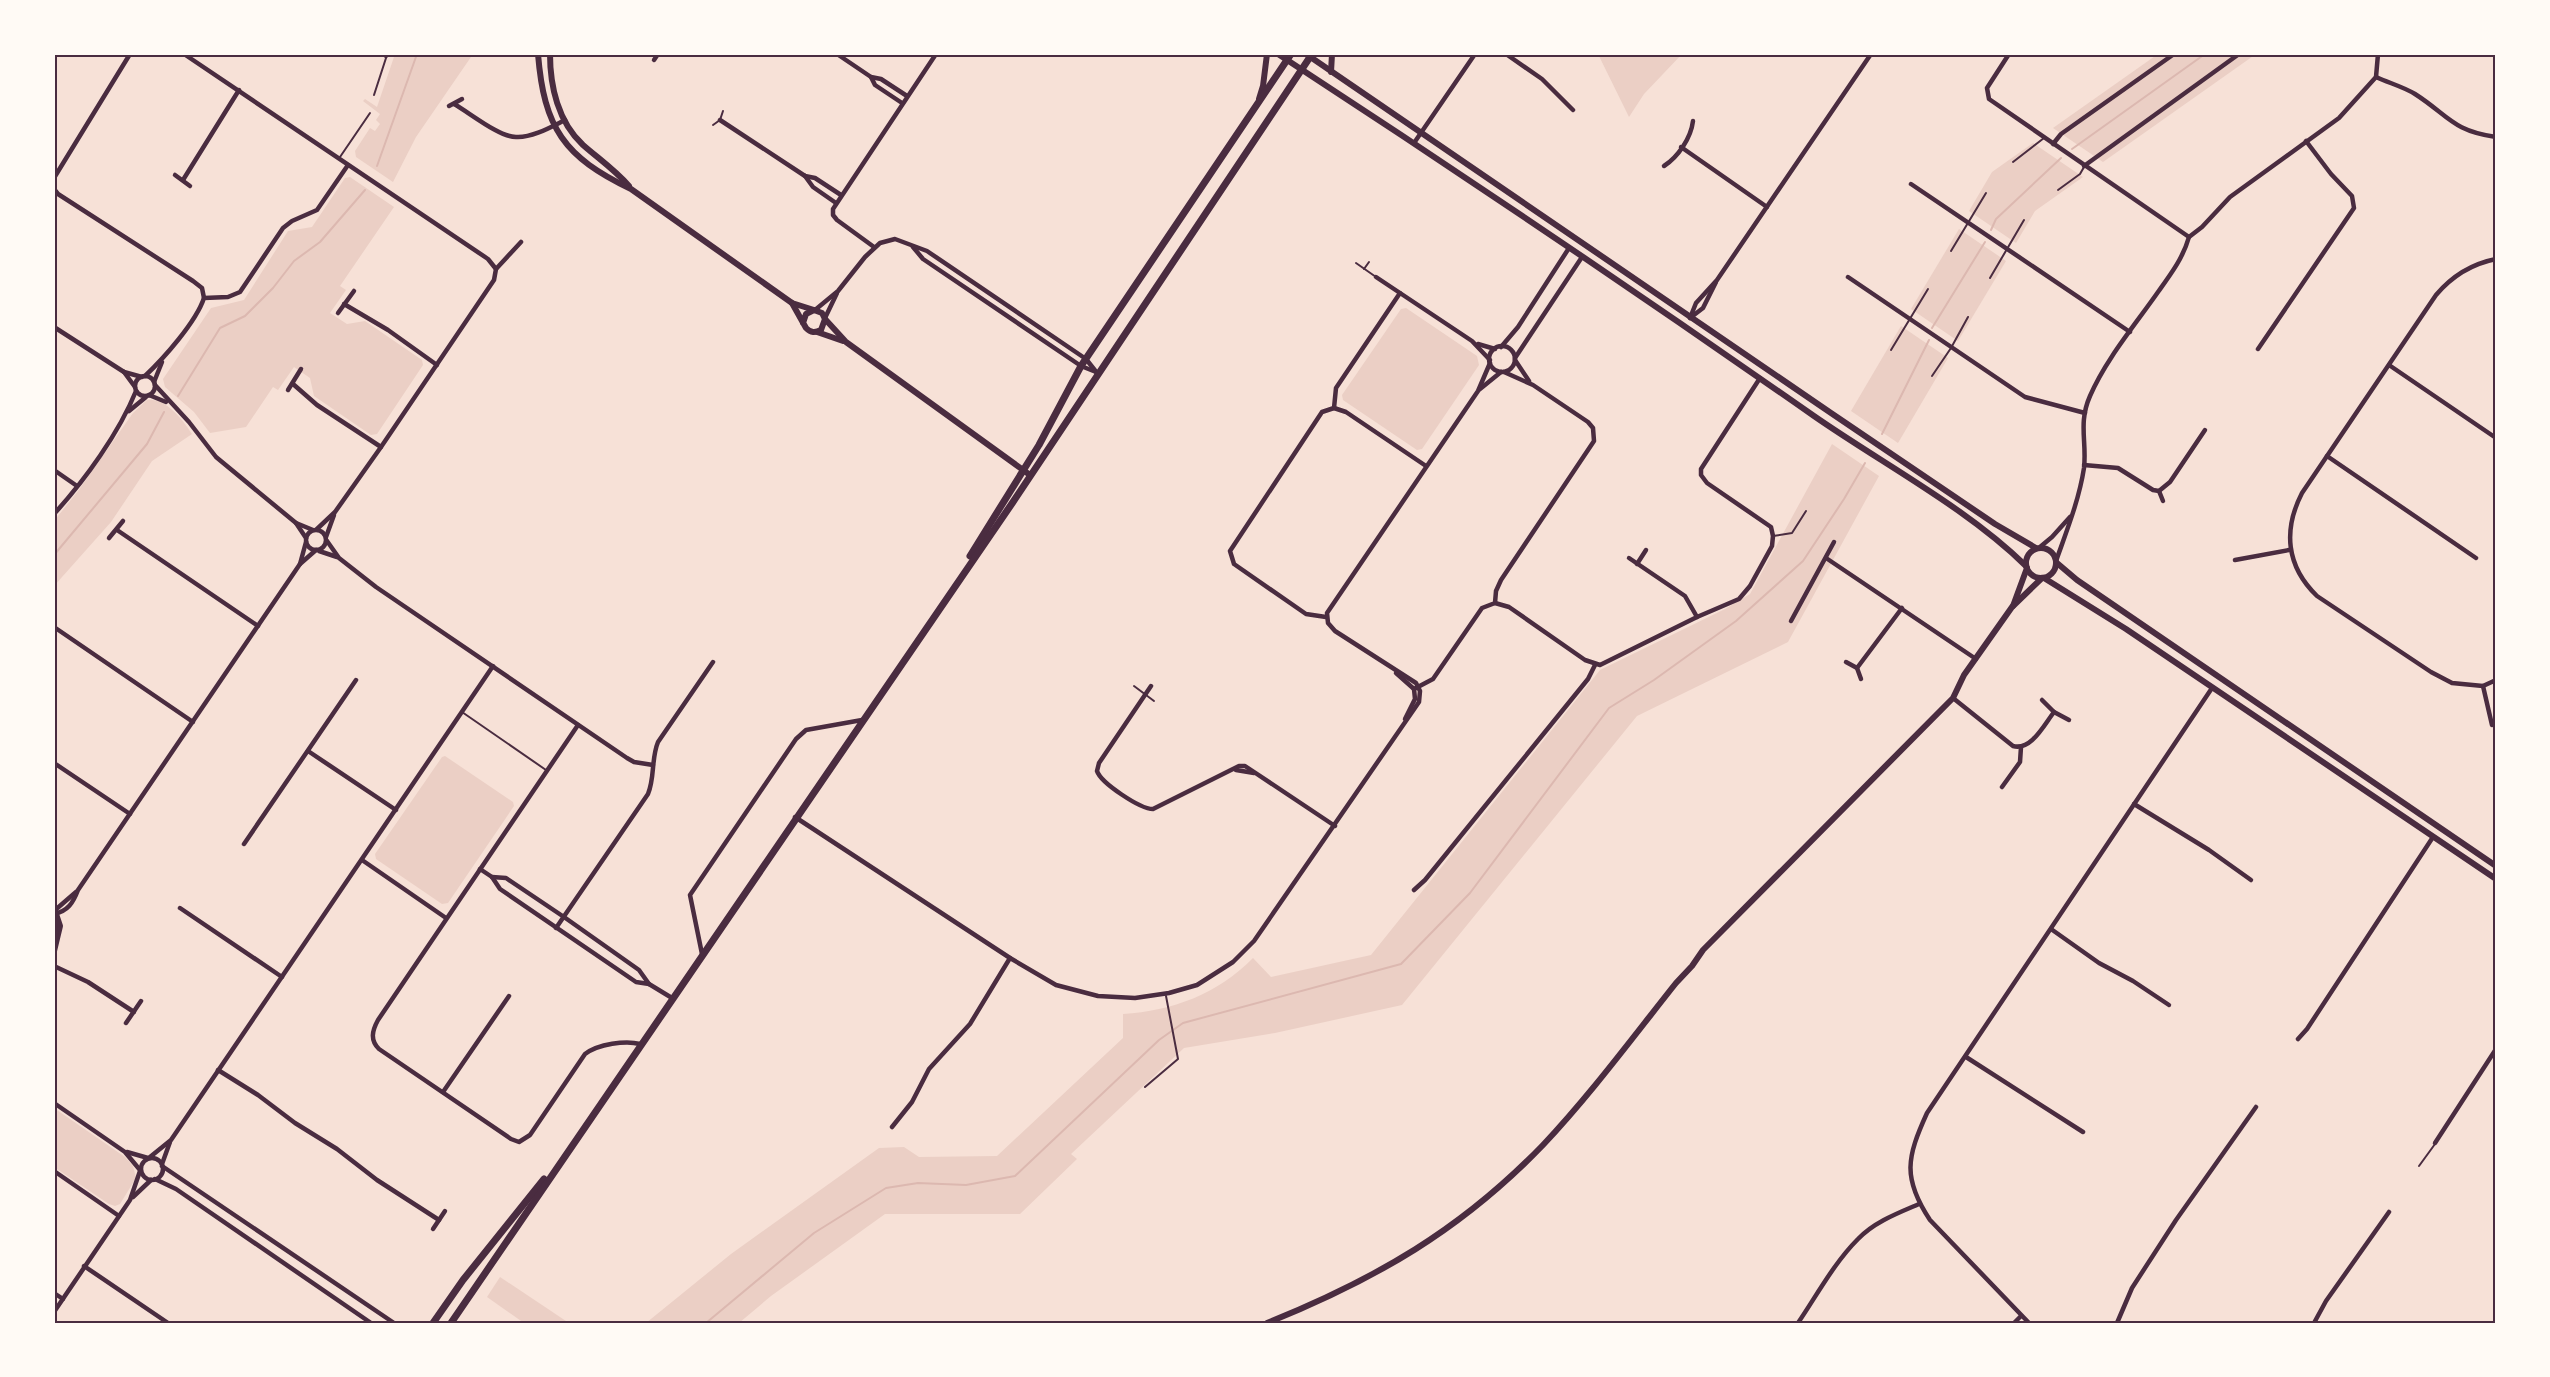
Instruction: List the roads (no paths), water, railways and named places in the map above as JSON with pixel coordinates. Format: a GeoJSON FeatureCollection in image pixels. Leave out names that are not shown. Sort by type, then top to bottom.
{"type":"FeatureCollection","features":[{"type":"Feature","properties":{"kind":"main road"},"geometry":{"type":"LineString","coordinates":[[451,1323],[1030,475],[1302,69],[1309,55]]}},
{"type":"Feature","properties":{"kind":"main road"},"geometry":{"type":"LineString","coordinates":[[949,592],[1023,470],[1081,366],[1289,57]]}},
{"type":"Feature","properties":{"kind":"main road"},"geometry":{"type":"LineString","coordinates":[[433,1323],[463,1280],[577,1137]]}},
{"type":"Feature","properties":{"kind":"street"},"geometry":{"type":"LineString","coordinates":[[54,178],[130,54]]}},
{"type":"Feature","properties":{"kind":"street"},"geometry":{"type":"LineString","coordinates":[[184,54],[488,259],[496,269]]}},
{"type":"Feature","properties":{"kind":"street"},"geometry":{"type":"LineString","coordinates":[[538,54],[541,90],[546,109],[569,148],[607,177],[631,189],[792,303],[822,313],[846,342],[1030,475]]}},
{"type":"Feature","properties":{"kind":"street"},"geometry":{"type":"LineString","coordinates":[[550,54],[554,92],[565,120],[582,144],[614,169],[631,189]]}},
{"type":"Feature","properties":{"kind":"street"},"geometry":{"type":"LineString","coordinates":[[654,60],[658,54]]}},
{"type":"Feature","properties":{"kind":"street"},"geometry":{"type":"LineString","coordinates":[[837,54],[871,77],[881,79],[907,96]]}},
{"type":"Feature","properties":{"kind":"street"},"geometry":{"type":"LineString","coordinates":[[874,247],[835,218],[833,209],[936,54]]}},
{"type":"Feature","properties":{"kind":"street"},"geometry":{"type":"LineString","coordinates":[[1257,105],[1263,86],[1267,54]]}},
{"type":"Feature","properties":{"kind":"street"},"geometry":{"type":"LineString","coordinates":[[1278,54],[1289,57],[1302,69],[1988,532],[2031,574],[2043,578],[2126,629],[2496,879]]}},
{"type":"Feature","properties":{"kind":"street"},"geometry":{"type":"LineString","coordinates":[[1331,72],[1332,54]]}},
{"type":"Feature","properties":{"kind":"street"},"geometry":{"type":"LineString","coordinates":[[1414,143],[1475,54]]}},
{"type":"Feature","properties":{"kind":"street"},"geometry":{"type":"LineString","coordinates":[[1506,54],[1542,79],[1573,110]]}},
{"type":"Feature","properties":{"kind":"street"},"geometry":{"type":"LineString","coordinates":[[1684,327],[1690,318],[1703,308],[1717,280],[1871,54]]}},
{"type":"Feature","properties":{"kind":"street"},"geometry":{"type":"LineString","coordinates":[[2009,54],[1990,81],[1986,94],[1993,104],[2189,237]]}},
{"type":"Feature","properties":{"kind":"street"},"geometry":{"type":"LineString","coordinates":[[2053,144],[2061,134],[2174,54]]}},
{"type":"Feature","properties":{"kind":"street"},"geometry":{"type":"LineString","coordinates":[[2084,166],[2240,54]]}},
{"type":"Feature","properties":{"kind":"street"},"geometry":{"type":"LineString","coordinates":[[1267,1323],[1345,1290],[1389,1267],[1447,1229],[1504,1182],[1575,1109],[1703,950],[1953,698],[1959,684],[2012,607],[2043,578],[2053,573],[2080,490],[2084,465],[2082,435],[2085,413],[2097,383],[2177,265],[2189,237],[2202,227],[2230,197],[2339,118],[2376,77],[2378,54]]}},
{"type":"Feature","properties":{"kind":"street"},"geometry":{"type":"LineString","coordinates":[[1309,55],[1581,244],[1995,524],[2038,547],[2052,551],[2057,562],[2077,580],[2496,866]]}},
{"type":"Feature","properties":{"kind":"street"},"geometry":{"type":"LineString","coordinates":[[871,77],[875,85],[902,103]]}},
{"type":"Feature","properties":{"kind":"street"},"geometry":{"type":"LineString","coordinates":[[2376,77],[2414,93],[2446,119],[2466,131],[2496,137]]}},
{"type":"Feature","properties":{"kind":"street"},"geometry":{"type":"LineString","coordinates":[[183,180],[239,90]]}},
{"type":"Feature","properties":{"kind":"street"},"geometry":{"type":"LineString","coordinates":[[462,99],[452,105],[508,136],[526,136],[565,120]]}},
{"type":"Feature","properties":{"kind":"street"},"geometry":{"type":"LineString","coordinates":[[720,120],[805,176],[813,187],[836,203]]}},
{"type":"Feature","properties":{"kind":"street"},"geometry":{"type":"LineString","coordinates":[[1664,166],[1672,160],[1692,130],[1693,121]]}},
{"type":"Feature","properties":{"kind":"street"},"geometry":{"type":"LineString","coordinates":[[2259,349],[2354,208],[2352,196],[2331,174],[2306,141]]}},
{"type":"Feature","properties":{"kind":"street"},"geometry":{"type":"LineString","coordinates":[[1681,147],[1767,207]]}},
{"type":"Feature","properties":{"kind":"street"},"geometry":{"type":"LineString","coordinates":[[204,298],[228,297],[240,292],[283,228],[292,221],[317,210],[348,165]]}},
{"type":"Feature","properties":{"kind":"street"},"geometry":{"type":"LineString","coordinates":[[175,175],[190,186]]}},
{"type":"Feature","properties":{"kind":"street"},"geometry":{"type":"LineString","coordinates":[[805,176],[815,178],[841,195]]}},
{"type":"Feature","properties":{"kind":"street"},"geometry":{"type":"LineString","coordinates":[[1911,184],[2130,332]]}},
{"type":"Feature","properties":{"kind":"street"},"geometry":{"type":"LineString","coordinates":[[54,189],[58,195],[193,281],[202,288],[204,298],[200,308],[163,360],[137,381],[127,412],[77,486],[54,514]]}},
{"type":"Feature","properties":{"kind":"street"},"geometry":{"type":"LineString","coordinates":[[803,323],[806,314],[838,291],[874,247],[891,239],[900,240],[927,251],[1086,359],[1098,373]]}},
{"type":"Feature","properties":{"kind":"street"},"geometry":{"type":"LineString","coordinates":[[300,564],[306,540],[335,512],[494,280],[496,269],[521,242]]}},
{"type":"Feature","properties":{"kind":"street"},"geometry":{"type":"LineString","coordinates":[[1501,347],[1518,327],[1569,248],[1581,244]]}},
{"type":"Feature","properties":{"kind":"street"},"geometry":{"type":"LineString","coordinates":[[1478,391],[1512,368],[1515,359],[1582,257],[1581,244]]}},
{"type":"Feature","properties":{"kind":"street"},"geometry":{"type":"LineString","coordinates":[[913,247],[922,259],[1081,366],[1098,373]]}},
{"type":"Feature","properties":{"kind":"street"},"geometry":{"type":"LineString","coordinates":[[2496,259],[2465,269],[2444,285],[2326,456],[2295,507],[2289,535],[2289,550],[2304,581],[2317,596],[2431,672],[2452,683],[2483,686],[2496,680]]}},
{"type":"Feature","properties":{"kind":"street"},"geometry":{"type":"LineString","coordinates":[[1848,277],[2025,397],[2085,413]]}},
{"type":"Feature","properties":{"kind":"street"},"geometry":{"type":"LineString","coordinates":[[1376,278],[1472,341],[1495,349],[1501,347],[1510,349],[1533,385]]}},
{"type":"Feature","properties":{"kind":"street"},"geometry":{"type":"LineString","coordinates":[[338,313],[354,291]]}},
{"type":"Feature","properties":{"kind":"street"},"geometry":{"type":"LineString","coordinates":[[818,332],[824,327],[825,319],[838,291]]}},
{"type":"Feature","properties":{"kind":"street"},"geometry":{"type":"LineString","coordinates":[[1334,408],[1336,388],[1400,293]]}},
{"type":"Feature","properties":{"kind":"street"},"geometry":{"type":"LineString","coordinates":[[792,303],[808,331],[818,332],[846,342]]}},
{"type":"Feature","properties":{"kind":"street"},"geometry":{"type":"LineString","coordinates":[[344,304],[388,330],[437,365]]}},
{"type":"Feature","properties":{"kind":"street"},"geometry":{"type":"LineString","coordinates":[[54,327],[124,372],[144,376],[154,384],[189,422],[216,457],[296,523],[322,531],[339,558],[368,582],[634,762],[653,765]]}},
{"type":"Feature","properties":{"kind":"street"},"geometry":{"type":"LineString","coordinates":[[1472,341],[1496,370],[1533,385],[1591,424],[1594,441],[1501,580],[1496,591],[1496,603]]}},
{"type":"Feature","properties":{"kind":"street"},"geometry":{"type":"LineString","coordinates":[[795,817],[1010,958],[1056,984],[1098,996],[1135,998],[1197,985],[1233,962],[1254,941],[1419,703],[1421,696],[1417,688],[1335,631],[1326,617],[1330,607],[1478,391],[1495,349]]}},
{"type":"Feature","properties":{"kind":"street"},"geometry":{"type":"LineString","coordinates":[[127,412],[153,391],[163,360]]}},
{"type":"Feature","properties":{"kind":"street"},"geometry":{"type":"LineString","coordinates":[[2389,365],[2496,438]]}},
{"type":"Feature","properties":{"kind":"street"},"geometry":{"type":"LineString","coordinates":[[288,390],[301,369]]}},
{"type":"Feature","properties":{"kind":"street"},"geometry":{"type":"LineString","coordinates":[[1417,688],[1433,679],[1482,608],[1496,603],[1509,607],[1595,664],[1603,664],[1697,617],[1739,599],[1750,586],[1772,546],[1771,527],[1707,483],[1701,474],[1703,463],[1766,369]]}},
{"type":"Feature","properties":{"kind":"street"},"geometry":{"type":"LineString","coordinates":[[124,372],[141,395],[169,402]]}},
{"type":"Feature","properties":{"kind":"street"},"geometry":{"type":"LineString","coordinates":[[293,384],[317,405],[381,447]]}},
{"type":"Feature","properties":{"kind":"street"},"geometry":{"type":"LineString","coordinates":[[1326,617],[1306,614],[1234,564],[1230,554],[1233,543],[1322,412],[1334,408],[1346,412],[1426,466]]}},
{"type":"Feature","properties":{"kind":"street"},"geometry":{"type":"LineString","coordinates":[[2084,465],[2118,468],[2153,490],[2159,491],[2170,482],[2205,430]]}},
{"type":"Feature","properties":{"kind":"street"},"geometry":{"type":"LineString","coordinates":[[2326,456],[2476,558]]}},
{"type":"Feature","properties":{"kind":"street"},"geometry":{"type":"LineString","coordinates":[[54,470],[77,486]]}},
{"type":"Feature","properties":{"kind":"street"},"geometry":{"type":"LineString","coordinates":[[2159,491],[2163,501]]}},
{"type":"Feature","properties":{"kind":"street"},"geometry":{"type":"LineString","coordinates":[[54,951],[60,926],[55,911],[71,904],[300,564],[324,547],[335,512]]}},
{"type":"Feature","properties":{"kind":"street"},"geometry":{"type":"LineString","coordinates":[[2012,607],[2028,555],[2052,537],[2072,515]]}},
{"type":"Feature","properties":{"kind":"street"},"geometry":{"type":"LineString","coordinates":[[109,538],[123,521]]}},
{"type":"Feature","properties":{"kind":"street"},"geometry":{"type":"LineString","coordinates":[[296,523],[310,548],[339,558]]}},
{"type":"Feature","properties":{"kind":"street"},"geometry":{"type":"LineString","coordinates":[[117,530],[258,626]]}},
{"type":"Feature","properties":{"kind":"street"},"geometry":{"type":"LineString","coordinates":[[1791,621],[1834,542]]}},
{"type":"Feature","properties":{"kind":"street"},"geometry":{"type":"LineString","coordinates":[[1637,564],[1647,550]]}},
{"type":"Feature","properties":{"kind":"street"},"geometry":{"type":"LineString","coordinates":[[2235,560],[2289,550]]}},
{"type":"Feature","properties":{"kind":"street"},"geometry":{"type":"LineString","coordinates":[[1629,558],[1685,596],[1697,617]]}},
{"type":"Feature","properties":{"kind":"street"},"geometry":{"type":"LineString","coordinates":[[1826,558],[1976,659]]}},
{"type":"Feature","properties":{"kind":"street"},"geometry":{"type":"LineString","coordinates":[[1857,668],[1902,608]]}},
{"type":"Feature","properties":{"kind":"street"},"geometry":{"type":"LineString","coordinates":[[54,627],[193,722]]}},
{"type":"Feature","properties":{"kind":"street"},"geometry":{"type":"LineString","coordinates":[[556,928],[648,794],[658,742],[713,662]]}},
{"type":"Feature","properties":{"kind":"street"},"geometry":{"type":"LineString","coordinates":[[1846,662],[1857,668],[1861,679]]}},
{"type":"Feature","properties":{"kind":"street"},"geometry":{"type":"LineString","coordinates":[[1414,890],[1425,880],[1588,679],[1595,664]]}},
{"type":"Feature","properties":{"kind":"street"},"geometry":{"type":"LineString","coordinates":[[54,1311],[130,1200],[160,1176],[171,1140],[493,666]]}},
{"type":"Feature","properties":{"kind":"street"},"geometry":{"type":"LineString","coordinates":[[2029,1323],[1930,1220],[1919,1204],[1909,1176],[1914,1143],[1927,1113],[2219,676]]}},
{"type":"Feature","properties":{"kind":"street"},"geometry":{"type":"LineString","coordinates":[[244,844],[356,680]]}},
{"type":"Feature","properties":{"kind":"street"},"geometry":{"type":"LineString","coordinates":[[1150,686],[1099,763],[1097,771],[1101,779],[1142,807],[1153,809],[1231,772],[1243,770],[1256,774],[1335,826]]}},
{"type":"Feature","properties":{"kind":"street"},"geometry":{"type":"LineString","coordinates":[[2483,686],[2492,725]]}},
{"type":"Feature","properties":{"kind":"street"},"geometry":{"type":"LineString","coordinates":[[1953,698],[2013,746],[2021,747],[2032,741],[2054,712]]}},
{"type":"Feature","properties":{"kind":"street"},"geometry":{"type":"LineString","coordinates":[[2042,700],[2054,712],[2069,720]]}},
{"type":"Feature","properties":{"kind":"street"},"geometry":{"type":"LineString","coordinates":[[702,954],[690,896],[796,739],[806,730],[862,720]]}},
{"type":"Feature","properties":{"kind":"street"},"geometry":{"type":"LineString","coordinates":[[578,725],[549,772],[378,1020],[373,1029],[373,1038],[379,1049],[511,1139],[523,1141],[530,1136],[585,1053],[598,1048],[632,1042],[640,1044]]}},
{"type":"Feature","properties":{"kind":"street"},"geometry":{"type":"LineString","coordinates":[[2002,787],[2019,762],[2021,747]]}},
{"type":"Feature","properties":{"kind":"street"},"geometry":{"type":"LineString","coordinates":[[308,751],[396,810]]}},
{"type":"Feature","properties":{"kind":"street"},"geometry":{"type":"LineString","coordinates":[[54,763],[130,814]]}},
{"type":"Feature","properties":{"kind":"street"},"geometry":{"type":"LineString","coordinates":[[2134,804],[2209,850],[2251,880]]}},
{"type":"Feature","properties":{"kind":"street"},"geometry":{"type":"LineString","coordinates":[[2298,1039],[2307,1029],[2325,998],[2371,933],[2433,837]]}},
{"type":"Feature","properties":{"kind":"street"},"geometry":{"type":"LineString","coordinates":[[362,860],[447,918]]}},
{"type":"Feature","properties":{"kind":"street"},"geometry":{"type":"LineString","coordinates":[[480,869],[492,877],[500,889],[636,982],[649,984],[672,998]]}},
{"type":"Feature","properties":{"kind":"street"},"geometry":{"type":"LineString","coordinates":[[492,877],[506,878],[564,917],[639,970],[649,984]]}},
{"type":"Feature","properties":{"kind":"street"},"geometry":{"type":"LineString","coordinates":[[180,908],[282,977]]}},
{"type":"Feature","properties":{"kind":"street"},"geometry":{"type":"LineString","coordinates":[[54,924],[56,942]]}},
{"type":"Feature","properties":{"kind":"street"},"geometry":{"type":"LineString","coordinates":[[2051,929],[2099,963],[2133,981],[2169,1005]]}},
{"type":"Feature","properties":{"kind":"street"},"geometry":{"type":"LineString","coordinates":[[892,1127],[912,1102],[929,1069],[975,1017],[1010,958]]}},
{"type":"Feature","properties":{"kind":"street"},"geometry":{"type":"LineString","coordinates":[[54,966],[88,982],[134,1012]]}},
{"type":"Feature","properties":{"kind":"street"},"geometry":{"type":"LineString","coordinates":[[443,1092],[509,996]]}},
{"type":"Feature","properties":{"kind":"street"},"geometry":{"type":"LineString","coordinates":[[126,1023],[141,1001]]}},
{"type":"Feature","properties":{"kind":"street"},"geometry":{"type":"LineString","coordinates":[[2435,1143],[2496,1049]]}},
{"type":"Feature","properties":{"kind":"street"},"geometry":{"type":"LineString","coordinates":[[1966,1057],[2083,1132]]}},
{"type":"Feature","properties":{"kind":"street"},"geometry":{"type":"LineString","coordinates":[[218,1070],[439,1220]]}},
{"type":"Feature","properties":{"kind":"street"},"geometry":{"type":"LineString","coordinates":[[54,1103],[125,1152],[144,1177],[176,1189],[371,1323]]}},
{"type":"Feature","properties":{"kind":"street"},"geometry":{"type":"LineString","coordinates":[[2116,1323],[2132,1288],[2176,1220],[2256,1107]]}},
{"type":"Feature","properties":{"kind":"street"},"geometry":{"type":"LineString","coordinates":[[130,1200],[141,1164],[171,1140]]}},
{"type":"Feature","properties":{"kind":"street"},"geometry":{"type":"LineString","coordinates":[[125,1152],[159,1160],[162,1165],[394,1323]]}},
{"type":"Feature","properties":{"kind":"street"},"geometry":{"type":"LineString","coordinates":[[54,1171],[119,1216]]}},
{"type":"Feature","properties":{"kind":"street"},"geometry":{"type":"LineString","coordinates":[[1798,1323],[1840,1260],[1859,1237],[1880,1222],[1919,1204]]}},
{"type":"Feature","properties":{"kind":"street"},"geometry":{"type":"LineString","coordinates":[[433,1229],[445,1211]]}},
{"type":"Feature","properties":{"kind":"street"},"geometry":{"type":"LineString","coordinates":[[2314,1323],[2326,1302],[2389,1212]]}},
{"type":"Feature","properties":{"kind":"street"},"geometry":{"type":"LineString","coordinates":[[84,1266],[168,1323]]}},
{"type":"Feature","properties":{"kind":"street"},"geometry":{"type":"LineString","coordinates":[[54,1293],[63,1299]]}},
{"type":"Feature","properties":{"kind":"street"},"geometry":{"type":"LineString","coordinates":[[2014,1323],[2021,1316]]}},
{"type":"Feature","properties":{"kind":"lane"},"geometry":{"type":"LineString","coordinates":[[374,95],[386,55]]}},
{"type":"Feature","properties":{"kind":"lane"},"geometry":{"type":"LineString","coordinates":[[713,125],[720,120],[723,111]]}},
{"type":"Feature","properties":{"kind":"lane"},"geometry":{"type":"LineString","coordinates":[[339,159],[370,113]]}},
{"type":"Feature","properties":{"kind":"lane"},"geometry":{"type":"LineString","coordinates":[[2013,162],[2044,138]]}},
{"type":"Feature","properties":{"kind":"lane"},"geometry":{"type":"LineString","coordinates":[[2058,190],[2080,174],[2084,166]]}},
{"type":"Feature","properties":{"kind":"lane"},"geometry":{"type":"LineString","coordinates":[[1951,252],[1986,193]]}},
{"type":"Feature","properties":{"kind":"lane"},"geometry":{"type":"LineString","coordinates":[[1990,278],[2024,220]]}},
{"type":"Feature","properties":{"kind":"lane"},"geometry":{"type":"LineString","coordinates":[[1364,269],[1369,261]]}},
{"type":"Feature","properties":{"kind":"lane"},"geometry":{"type":"LineString","coordinates":[[1356,264],[1376,278]]}},
{"type":"Feature","properties":{"kind":"lane"},"geometry":{"type":"LineString","coordinates":[[1892,350],[1928,289]]}},
{"type":"Feature","properties":{"kind":"lane"},"geometry":{"type":"LineString","coordinates":[[1932,376],[1968,317]]}},
{"type":"Feature","properties":{"kind":"lane"},"geometry":{"type":"LineString","coordinates":[[1773,536],[1792,533],[1806,511]]}},
{"type":"Feature","properties":{"kind":"lane"},"geometry":{"type":"LineString","coordinates":[[1134,686],[1154,701]]}},
{"type":"Feature","properties":{"kind":"lane"},"geometry":{"type":"LineString","coordinates":[[462,712],[549,772]]}},
{"type":"Feature","properties":{"kind":"lane"},"geometry":{"type":"LineString","coordinates":[[1145,1087],[1178,1059],[1166,993]]}},
{"type":"Feature","properties":{"kind":"lane"},"geometry":{"type":"LineString","coordinates":[[2419,1166],[2435,1143]]}},
{"type":"Feature","properties":{"kind":"waterway"},"geometry":{"type":"LineString","coordinates":[[377,166],[417,54]]}},
{"type":"Feature","properties":{"kind":"waterway"},"geometry":{"type":"LineString","coordinates":[[2072,149],[2205,54]]}},
{"type":"Feature","properties":{"kind":"waterway"},"geometry":{"type":"LineString","coordinates":[[1991,230],[1996,219],[2061,158]]}},
{"type":"Feature","properties":{"kind":"waterway"},"geometry":{"type":"LineString","coordinates":[[178,396],[220,328],[245,316],[273,288],[294,261],[320,242],[365,190]]}},
{"type":"Feature","properties":{"kind":"waterway"},"geometry":{"type":"LineString","coordinates":[[1932,328],[1985,242]]}},
{"type":"Feature","properties":{"kind":"waterway"},"geometry":{"type":"LineString","coordinates":[[1882,434],[1929,340]]}},
{"type":"Feature","properties":{"kind":"waterway"},"geometry":{"type":"LineString","coordinates":[[54,555],[147,444],[164,412]]}},
{"type":"Feature","properties":{"kind":"waterway"},"geometry":{"type":"LineString","coordinates":[[706,1323],[814,1233],[886,1188],[918,1183],[966,1185],[1015,1176],[1159,1040],[1183,1023],[1401,964],[1470,893],[1609,708],[1654,680],[1736,621],[1803,561],[1865,463]]}}]}
